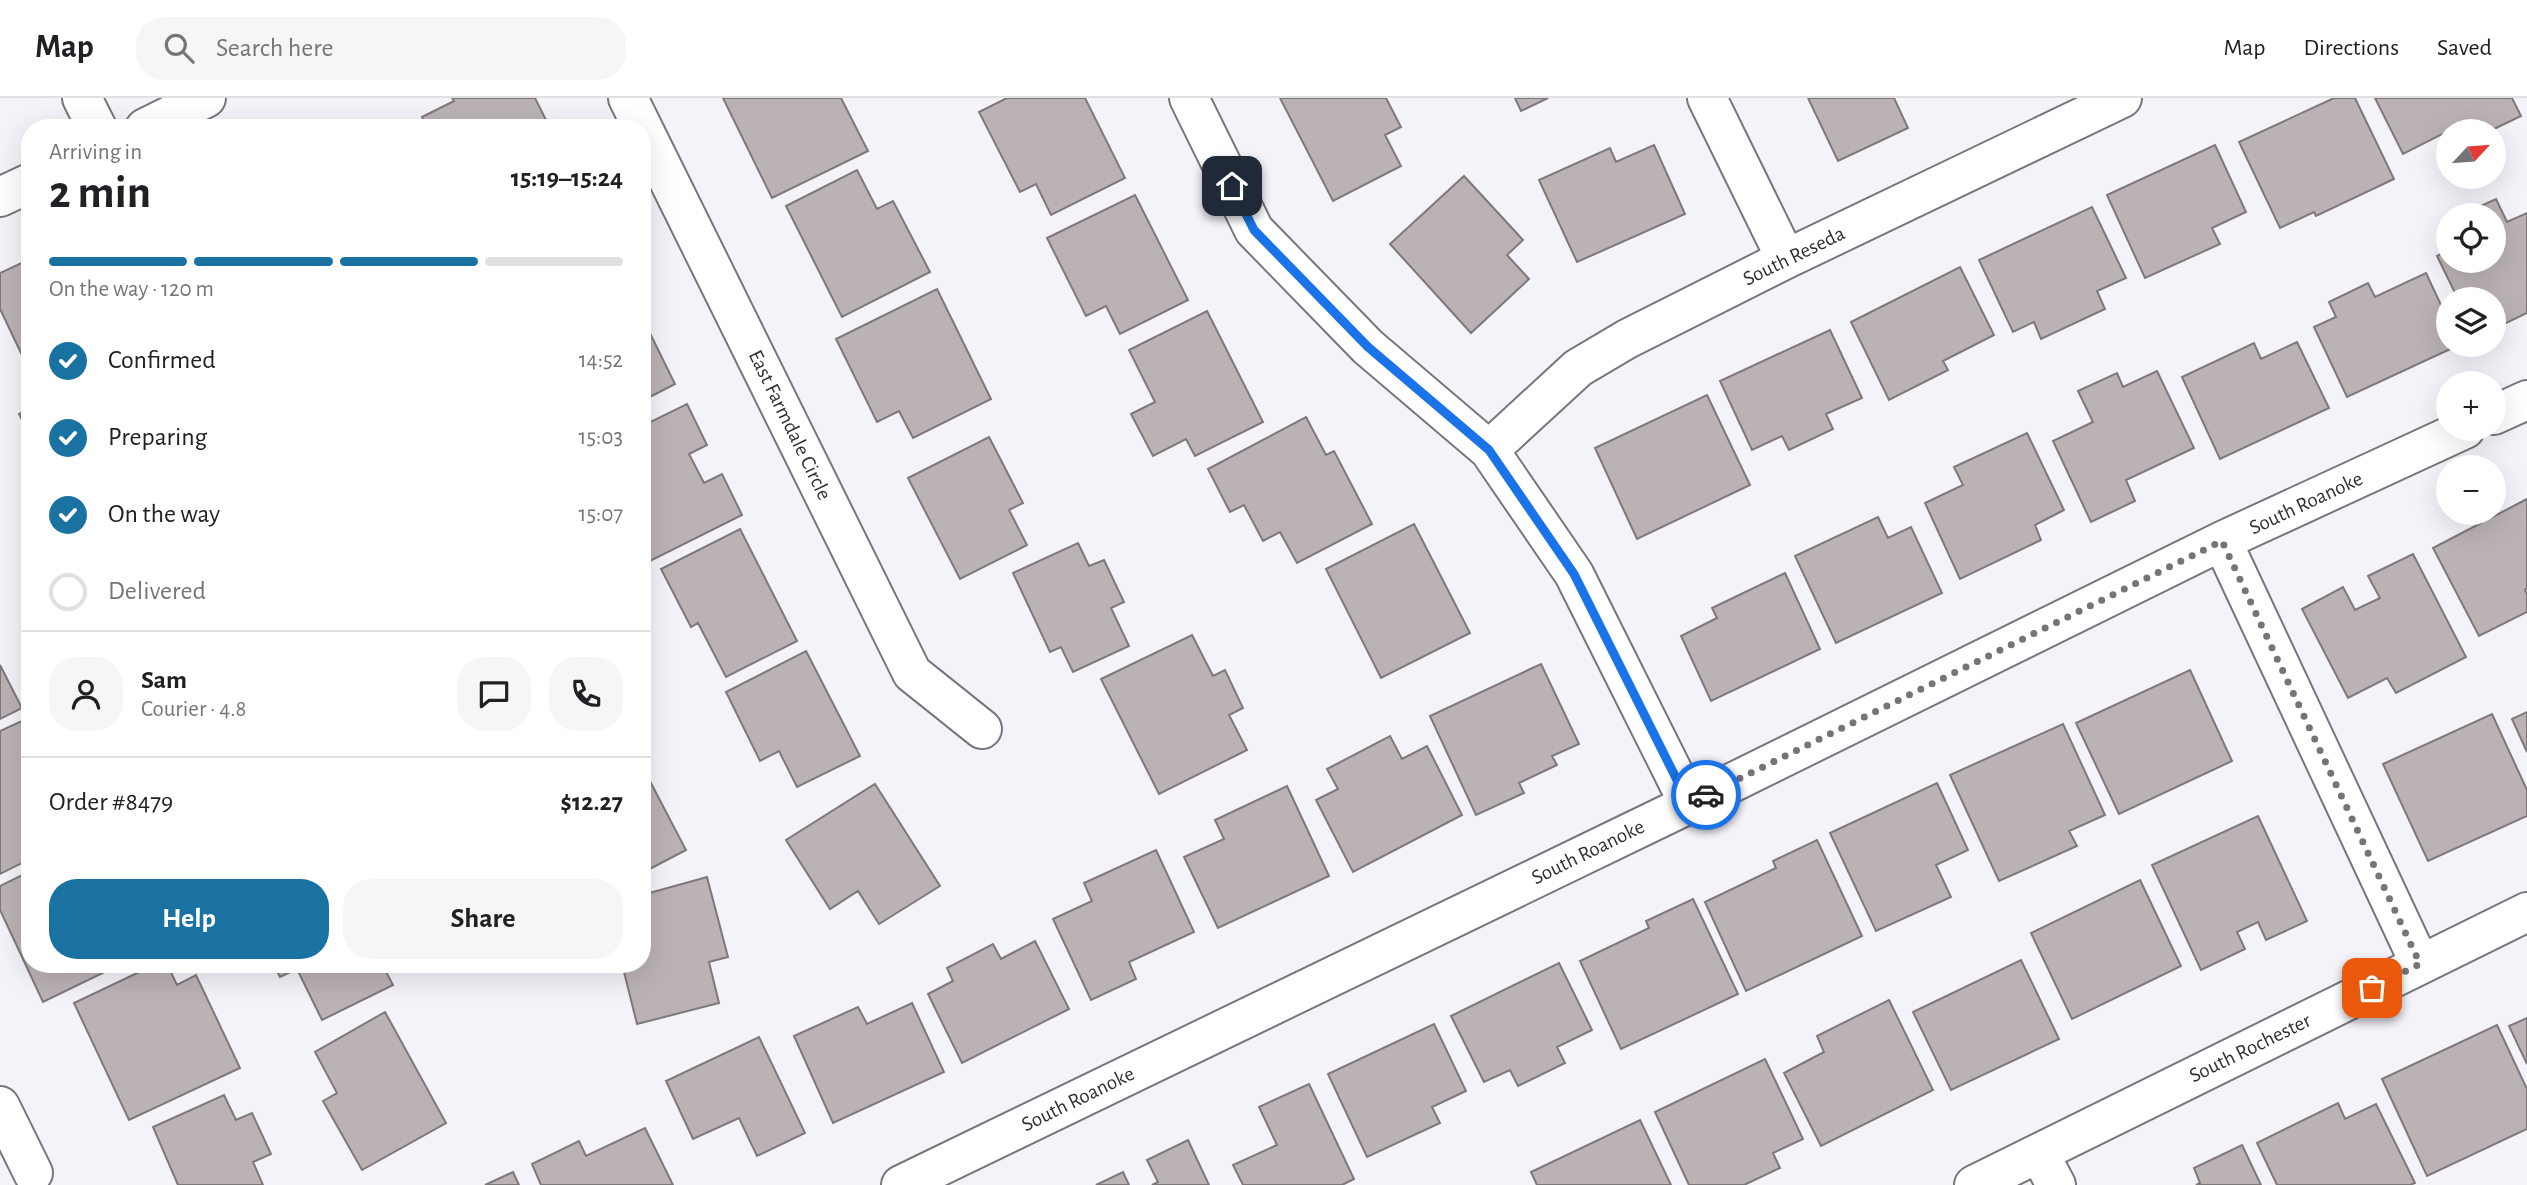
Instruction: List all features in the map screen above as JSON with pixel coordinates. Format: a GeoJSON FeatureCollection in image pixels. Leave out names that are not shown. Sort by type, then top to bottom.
{"type":"FeatureCollection","features":[{"type":"Feature","properties":{"kind":"street"},"geometry":{"type":"LineString","coordinates":[[82,98],[92,119]]}},
{"type":"Feature","properties":{"kind":"street"},"geometry":{"type":"LineString","coordinates":[[163,119],[206,98]]}},
{"type":"Feature","properties":{"kind":"street","name":"East Farmdale Circle"},"geometry":{"type":"LineString","coordinates":[[628,98],[638,119]]}},
{"type":"Feature","properties":{"kind":"street"},"geometry":{"type":"LineString","coordinates":[[1189,98],[1254,230],[1368,347],[1489,450],[1574,574],[1689,804]]}},
{"type":"Feature","properties":{"kind":"street"},"geometry":{"type":"LineString","coordinates":[[1707,98],[1786,259]]}},
{"type":"Feature","properties":{"kind":"street","name":"South Reseda"},"geometry":{"type":"LineString","coordinates":[[1489,450],[1578,368],[1626,339],[2122,98]]}},
{"type":"Feature","properties":{"kind":"street","name":"East Farmdale Circle"},"geometry":{"type":"LineString","coordinates":[[651,145],[912,673],[982,729]]}},
{"type":"Feature","properties":{"kind":"street"},"geometry":{"type":"LineString","coordinates":[[0,197],[21,187]]}},
{"type":"Feature","properties":{"kind":"street"},"geometry":{"type":"LineString","coordinates":[[2506,410],[2527,400]]}},
{"type":"Feature","properties":{"kind":"street","name":"South Roanoke"},"geometry":{"type":"LineString","coordinates":[[901,1185],[1689,804],[2222,541],[2439,441]]}},
{"type":"Feature","properties":{"kind":"street"},"geometry":{"type":"LineString","coordinates":[[2222,541],[2420,964]]}},
{"type":"Feature","properties":{"kind":"street","name":"South Rochester"},"geometry":{"type":"LineString","coordinates":[[1974,1185],[2047,1169],[2420,964],[2527,912]]}},
{"type":"Feature","properties":{"kind":"street"},"geometry":{"type":"LineString","coordinates":[[0,1106],[33,1173]]}},
{"type":"Feature","properties":{"kind":"building"},"geometry":{"type":"Polygon","coordinates":[[[452,98],[535,98],[546,119],[423,119],[422,117],[454,101],[452,98]]]}},
{"type":"Feature","properties":{"kind":"building"},"geometry":{"type":"Polygon","coordinates":[[[723,98],[841,98],[868,151],[772,198],[723,98]]]}},
{"type":"Feature","properties":{"kind":"building"},"geometry":{"type":"Polygon","coordinates":[[[1007,98],[1085,98],[1125,178],[1051,215],[1036,184],[1020,192],[979,112],[1007,98]]]}},
{"type":"Feature","properties":{"kind":"building"},"geometry":{"type":"Polygon","coordinates":[[[1280,98],[1386,98],[1401,127],[1385,135],[1401,166],[1333,201],[1280,98]]]}},
{"type":"Feature","properties":{"kind":"building"},"geometry":{"type":"Polygon","coordinates":[[[1515,98],[1548,98],[1521,111],[1515,98]]]}},
{"type":"Feature","properties":{"kind":"building"},"geometry":{"type":"Polygon","coordinates":[[[1808,98],[1894,98],[1908,128],[1838,161],[1808,98]]]}},
{"type":"Feature","properties":{"kind":"building"},"geometry":{"type":"Polygon","coordinates":[[[2334,98],[2355,98],[2394,179],[2316,216],[2314,212],[2280,228],[2239,142],[2334,98]]]}},
{"type":"Feature","properties":{"kind":"building"},"geometry":{"type":"Polygon","coordinates":[[[2375,98],[2512,98],[2521,116],[2506,123],[2506,119],[2436,119],[2436,137],[2403,154],[2375,98]]]}},
{"type":"Feature","properties":{"kind":"building"},"geometry":{"type":"Polygon","coordinates":[[[1654,145],[1685,214],[1577,262],[1539,180],[1610,148],[1616,162],[1654,145]]]}},
{"type":"Feature","properties":{"kind":"building"},"geometry":{"type":"Polygon","coordinates":[[[2215,145],[2246,212],[2212,228],[2220,244],[2145,278],[2107,195],[2215,145]]]}},
{"type":"Feature","properties":{"kind":"building"},"geometry":{"type":"Polygon","coordinates":[[[857,170],[877,209],[893,201],[930,272],[842,317],[786,206],[857,170]]]}},
{"type":"Feature","properties":{"kind":"building"},"geometry":{"type":"Polygon","coordinates":[[[1464,176],[1523,240],[1507,255],[1529,279],[1471,333],[1390,244],[1464,176]]]}},
{"type":"Feature","properties":{"kind":"building"},"geometry":{"type":"Polygon","coordinates":[[[1135,195],[1188,300],[1120,334],[1106,306],[1086,316],[1047,238],[1135,195]]]}},
{"type":"Feature","properties":{"kind":"building"},"geometry":{"type":"Polygon","coordinates":[[[2092,207],[2126,278],[2097,291],[2105,309],[2041,339],[2034,322],[2013,332],[1979,260],[2092,207]]]}},
{"type":"Feature","properties":{"kind":"building"},"geometry":{"type":"Polygon","coordinates":[[[2527,213],[2527,313],[2506,323],[2506,287],[2452,287],[2445,273],[2506,273],[2506,220],[2507,222],[2527,213]]]}},
{"type":"Feature","properties":{"kind":"building"},"geometry":{"type":"Polygon","coordinates":[[[21,263],[21,353],[0,309],[0,273],[21,263]]]}},
{"type":"Feature","properties":{"kind":"building"},"geometry":{"type":"Polygon","coordinates":[[[1960,267],[1994,335],[1943,361],[1948,370],[1889,400],[1851,322],[1960,267]]]}},
{"type":"Feature","properties":{"kind":"building"},"geometry":{"type":"Polygon","coordinates":[[[2426,273],[2436,294],[2436,356],[2347,397],[2314,327],[2336,317],[2329,302],[2368,283],[2375,297],[2426,273]]]}},
{"type":"Feature","properties":{"kind":"building"},"geometry":{"type":"Polygon","coordinates":[[[937,289],[991,399],[913,438],[899,411],[877,422],[836,339],[937,289]]]}},
{"type":"Feature","properties":{"kind":"building"},"geometry":{"type":"Polygon","coordinates":[[[1207,311],[1263,422],[1195,456],[1186,439],[1153,456],[1131,414],[1155,402],[1129,350],[1207,311]]]}},
{"type":"Feature","properties":{"kind":"building"},"geometry":{"type":"Polygon","coordinates":[[[1830,330],[1862,398],[1826,414],[1833,429],[1789,450],[1782,436],[1752,450],[1720,381],[1830,330]]]}},
{"type":"Feature","properties":{"kind":"building"},"geometry":{"type":"Polygon","coordinates":[[[651,335],[675,384],[651,396],[651,335]]]}},
{"type":"Feature","properties":{"kind":"building"},"geometry":{"type":"Polygon","coordinates":[[[2297,342],[2329,408],[2220,459],[2182,377],[2254,343],[2261,359],[2297,342]]]}},
{"type":"Feature","properties":{"kind":"building"},"geometry":{"type":"Polygon","coordinates":[[[2157,371],[2194,448],[2126,480],[2135,501],[2091,522],[2053,441],[2093,422],[2078,391],[2117,373],[2123,387],[2157,371]]]}},
{"type":"Feature","properties":{"kind":"building"},"geometry":{"type":"Polygon","coordinates":[[[1707,395],[1750,485],[1637,539],[1595,448],[1707,395]]]}},
{"type":"Feature","properties":{"kind":"building"},"geometry":{"type":"Polygon","coordinates":[[[687,404],[707,445],[689,454],[704,483],[722,474],[742,515],[651,560],[651,422],[687,404]]]}},
{"type":"Feature","properties":{"kind":"building"},"geometry":{"type":"Polygon","coordinates":[[[1306,417],[1326,455],[1334,451],[1372,524],[1297,563],[1280,532],[1263,541],[1244,505],[1230,512],[1208,469],[1306,417]]]}},
{"type":"Feature","properties":{"kind":"building"},"geometry":{"type":"Polygon","coordinates":[[[2027,433],[2064,510],[2035,525],[2041,540],[1960,579],[1925,503],[1963,485],[1954,467],[2027,433]]]}},
{"type":"Feature","properties":{"kind":"building"},"geometry":{"type":"Polygon","coordinates":[[[989,437],[1023,503],[1009,510],[1027,545],[960,579],[908,478],[989,437]]]}},
{"type":"Feature","properties":{"kind":"building"},"geometry":{"type":"Polygon","coordinates":[[[2527,499],[2527,612],[2479,636],[2433,548],[2477,525],[2506,525],[2506,510],[2527,499]]]}},
{"type":"Feature","properties":{"kind":"building"},"geometry":{"type":"Polygon","coordinates":[[[1878,517],[1888,538],[1911,527],[1942,593],[1836,643],[1795,556],[1878,517]]]}},
{"type":"Feature","properties":{"kind":"building"},"geometry":{"type":"Polygon","coordinates":[[[1414,524],[1470,633],[1381,678],[1326,569],[1414,524]]]}},
{"type":"Feature","properties":{"kind":"building"},"geometry":{"type":"Polygon","coordinates":[[[740,529],[797,641],[726,677],[698,623],[691,627],[661,569],[740,529]]]}},
{"type":"Feature","properties":{"kind":"building"},"geometry":{"type":"Polygon","coordinates":[[[1078,543],[1089,566],[1104,560],[1124,602],[1111,608],[1129,646],[1073,672],[1061,647],[1050,652],[1013,573],[1078,543]]]}},
{"type":"Feature","properties":{"kind":"building"},"geometry":{"type":"Polygon","coordinates":[[[2413,554],[2466,657],[2396,693],[2387,678],[2348,698],[2302,609],[2343,587],[2355,610],[2380,598],[2368,576],[2413,554]]]}},
{"type":"Feature","properties":{"kind":"building"},"geometry":{"type":"Polygon","coordinates":[[[1785,573],[1820,649],[1711,701],[1681,636],[1717,618],[1712,608],[1785,573]]]}},
{"type":"Feature","properties":{"kind":"building"},"geometry":{"type":"Polygon","coordinates":[[[1192,635],[1213,676],[1225,670],[1243,708],[1229,715],[1247,750],[1159,794],[1101,679],[1192,635]]]}},
{"type":"Feature","properties":{"kind":"building"},"geometry":{"type":"Polygon","coordinates":[[[806,651],[860,756],[797,787],[779,751],[760,761],[726,692],[806,651]]]}},
{"type":"Feature","properties":{"kind":"building"},"geometry":{"type":"Polygon","coordinates":[[[1541,664],[1579,744],[1552,756],[1557,765],[1519,783],[1524,793],[1476,815],[1430,716],[1541,664]]]}},
{"type":"Feature","properties":{"kind":"building"},"geometry":{"type":"Polygon","coordinates":[[[0,665],[21,708],[0,719],[0,665]]]}},
{"type":"Feature","properties":{"kind":"building"},"geometry":{"type":"Polygon","coordinates":[[[2190,670],[2232,761],[2119,814],[2076,723],[2190,670]]]}},
{"type":"Feature","properties":{"kind":"building"},"geometry":{"type":"Polygon","coordinates":[[[2527,712],[2527,752],[2512,719],[2527,712]]]}},
{"type":"Feature","properties":{"kind":"building"},"geometry":{"type":"Polygon","coordinates":[[[2492,714],[2527,790],[2527,816],[2428,861],[2383,764],[2492,714]]]}},
{"type":"Feature","properties":{"kind":"building"},"geometry":{"type":"Polygon","coordinates":[[[21,721],[21,864],[0,874],[0,731],[21,721]]]}},
{"type":"Feature","properties":{"kind":"building"},"geometry":{"type":"Polygon","coordinates":[[[2063,724],[2105,815],[2069,831],[2077,846],[1999,881],[1950,775],[2063,724]]]}},
{"type":"Feature","properties":{"kind":"building"},"geometry":{"type":"Polygon","coordinates":[[[1390,736],[1402,759],[1427,746],[1462,815],[1353,872],[1316,800],[1338,789],[1327,769],[1390,736]]]}},
{"type":"Feature","properties":{"kind":"building"},"geometry":{"type":"Polygon","coordinates":[[[651,783],[686,850],[651,868],[651,783]]]}},
{"type":"Feature","properties":{"kind":"building"},"geometry":{"type":"Polygon","coordinates":[[[1937,783],[1968,850],[1936,865],[1951,897],[1876,931],[1830,833],[1937,783]]]}},
{"type":"Feature","properties":{"kind":"building"},"geometry":{"type":"Polygon","coordinates":[[[875,784],[940,886],[879,924],[858,891],[830,909],[786,840],[875,784]]]}},
{"type":"Feature","properties":{"kind":"building"},"geometry":{"type":"Polygon","coordinates":[[[1287,786],[1329,876],[1218,928],[1184,857],[1224,839],[1215,820],[1287,786]]]}},
{"type":"Feature","properties":{"kind":"building"},"geometry":{"type":"Polygon","coordinates":[[[2258,816],[2307,921],[2266,940],[2258,922],[2237,932],[2245,949],[2201,970],[2152,865],[2258,816]]]}},
{"type":"Feature","properties":{"kind":"building"},"geometry":{"type":"Polygon","coordinates":[[[1817,840],[1862,936],[1746,991],[1705,902],[1776,868],[1773,861],[1817,840]]]}},
{"type":"Feature","properties":{"kind":"building"},"geometry":{"type":"Polygon","coordinates":[[[1156,850],[1194,932],[1129,962],[1136,979],[1091,1000],[1053,919],[1092,901],[1084,883],[1156,850]]]}},
{"type":"Feature","properties":{"kind":"building"},"geometry":{"type":"Polygon","coordinates":[[[21,876],[21,955],[0,910],[0,886],[21,876]]]}},
{"type":"Feature","properties":{"kind":"building"},"geometry":{"type":"Polygon","coordinates":[[[707,877],[728,957],[709,962],[719,1003],[637,1024],[624,973],[651,973],[651,893],[707,877]]]}},
{"type":"Feature","properties":{"kind":"building"},"geometry":{"type":"Polygon","coordinates":[[[2140,880],[2181,966],[2072,1019],[2031,933],[2140,880]]]}},
{"type":"Feature","properties":{"kind":"building"},"geometry":{"type":"Polygon","coordinates":[[[1693,899],[1738,994],[1621,1049],[1580,961],[1649,928],[1646,921],[1693,899]]]}},
{"type":"Feature","properties":{"kind":"building"},"geometry":{"type":"Polygon","coordinates":[[[1035,941],[1069,1009],[962,1063],[928,994],[953,981],[947,968],[993,944],[1001,959],[1035,941]]]}},
{"type":"Feature","properties":{"kind":"building"},"geometry":{"type":"Polygon","coordinates":[[[2021,960],[2059,1039],[1951,1090],[1913,1012],[2021,960]]]}},
{"type":"Feature","properties":{"kind":"building"},"geometry":{"type":"Polygon","coordinates":[[[1559,963],[1592,1030],[1557,1047],[1565,1063],[1518,1086],[1510,1070],[1484,1082],[1451,1016],[1559,963]]]}},
{"type":"Feature","properties":{"kind":"building"},"geometry":{"type":"Polygon","coordinates":[[[29,973],[103,973],[43,1002],[29,973]]]}},
{"type":"Feature","properties":{"kind":"building"},"geometry":{"type":"Polygon","coordinates":[[[137,973],[171,973],[177,985],[196,975],[240,1068],[129,1120],[74,1003],[137,973]]]}},
{"type":"Feature","properties":{"kind":"building"},"geometry":{"type":"Polygon","coordinates":[[[299,973],[387,973],[393,985],[322,1020],[299,973]]]}},
{"type":"Feature","properties":{"kind":"building"},"geometry":{"type":"Polygon","coordinates":[[[1889,1000],[1933,1090],[1821,1146],[1784,1073],[1824,1052],[1817,1036],[1889,1000]]]}},
{"type":"Feature","properties":{"kind":"building"},"geometry":{"type":"Polygon","coordinates":[[[912,1003],[944,1072],[833,1123],[794,1036],[858,1007],[867,1024],[912,1003]]]}},
{"type":"Feature","properties":{"kind":"building"},"geometry":{"type":"Polygon","coordinates":[[[385,1012],[446,1123],[362,1170],[323,1101],[337,1093],[315,1052],[385,1012]]]}},
{"type":"Feature","properties":{"kind":"building"},"geometry":{"type":"Polygon","coordinates":[[[2527,1018],[2527,1064],[2509,1026],[2527,1018]]]}},
{"type":"Feature","properties":{"kind":"building"},"geometry":{"type":"Polygon","coordinates":[[[1434,1024],[1466,1091],[1432,1107],[1440,1123],[1367,1157],[1328,1074],[1434,1024]]]}},
{"type":"Feature","properties":{"kind":"building"},"geometry":{"type":"Polygon","coordinates":[[[2497,1025],[2527,1089],[2527,1129],[2427,1176],[2382,1079],[2497,1025]]]}},
{"type":"Feature","properties":{"kind":"building"},"geometry":{"type":"Polygon","coordinates":[[[759,1037],[805,1133],[757,1156],[739,1118],[693,1139],[666,1081],[759,1037]]]}},
{"type":"Feature","properties":{"kind":"building"},"geometry":{"type":"Polygon","coordinates":[[[1765,1059],[1803,1139],[1773,1153],[1780,1168],[1744,1185],[1689,1185],[1655,1112],[1765,1059]]]}},
{"type":"Feature","properties":{"kind":"building"},"geometry":{"type":"Polygon","coordinates":[[[1309,1084],[1354,1179],[1342,1185],[1243,1185],[1233,1165],[1277,1145],[1259,1107],[1309,1084]]]}},
{"type":"Feature","properties":{"kind":"building"},"geometry":{"type":"Polygon","coordinates":[[[224,1095],[236,1120],[252,1113],[271,1154],[253,1162],[263,1185],[178,1185],[153,1127],[224,1095]]]}},
{"type":"Feature","properties":{"kind":"building"},"geometry":{"type":"Polygon","coordinates":[[[2338,1103],[2345,1119],[2376,1104],[2415,1183],[2277,1185],[2257,1143],[2338,1103]]]}},
{"type":"Feature","properties":{"kind":"building"},"geometry":{"type":"Polygon","coordinates":[[[1640,1120],[1671,1185],[1537,1185],[1531,1172],[1640,1120]]]}},
{"type":"Feature","properties":{"kind":"building"},"geometry":{"type":"Polygon","coordinates":[[[645,1128],[673,1185],[541,1185],[532,1164],[579,1141],[586,1156],[645,1128]]]}},
{"type":"Feature","properties":{"kind":"building"},"geometry":{"type":"Polygon","coordinates":[[[1188,1140],[1209,1185],[1152,1185],[1158,1182],[1147,1160],[1188,1140]]]}},
{"type":"Feature","properties":{"kind":"building"},"geometry":{"type":"Polygon","coordinates":[[[2242,1145],[2261,1185],[2196,1185],[2200,1183],[2194,1168],[2242,1145]]]}},
{"type":"Feature","properties":{"kind":"building"},"geometry":{"type":"Polygon","coordinates":[[[513,1172],[519,1185],[485,1185],[513,1172]]]}},
{"type":"Feature","properties":{"kind":"building"},"geometry":{"type":"Polygon","coordinates":[[[1123,1172],[1129,1185],[1096,1185],[1123,1172]]]}},
{"type":"Feature","properties":{"kind":"way so far"},"geometry":{"type":"LineString","coordinates":[[1706,795],[2222,541],[2420,964],[2372,988]]}},
{"type":"Feature","properties":{"kind":"route"},"geometry":{"type":"LineString","coordinates":[[1232,186],[1254,230],[1368,347],[1489,450],[1574,574],[1689,804],[1706,795]]}}]}
